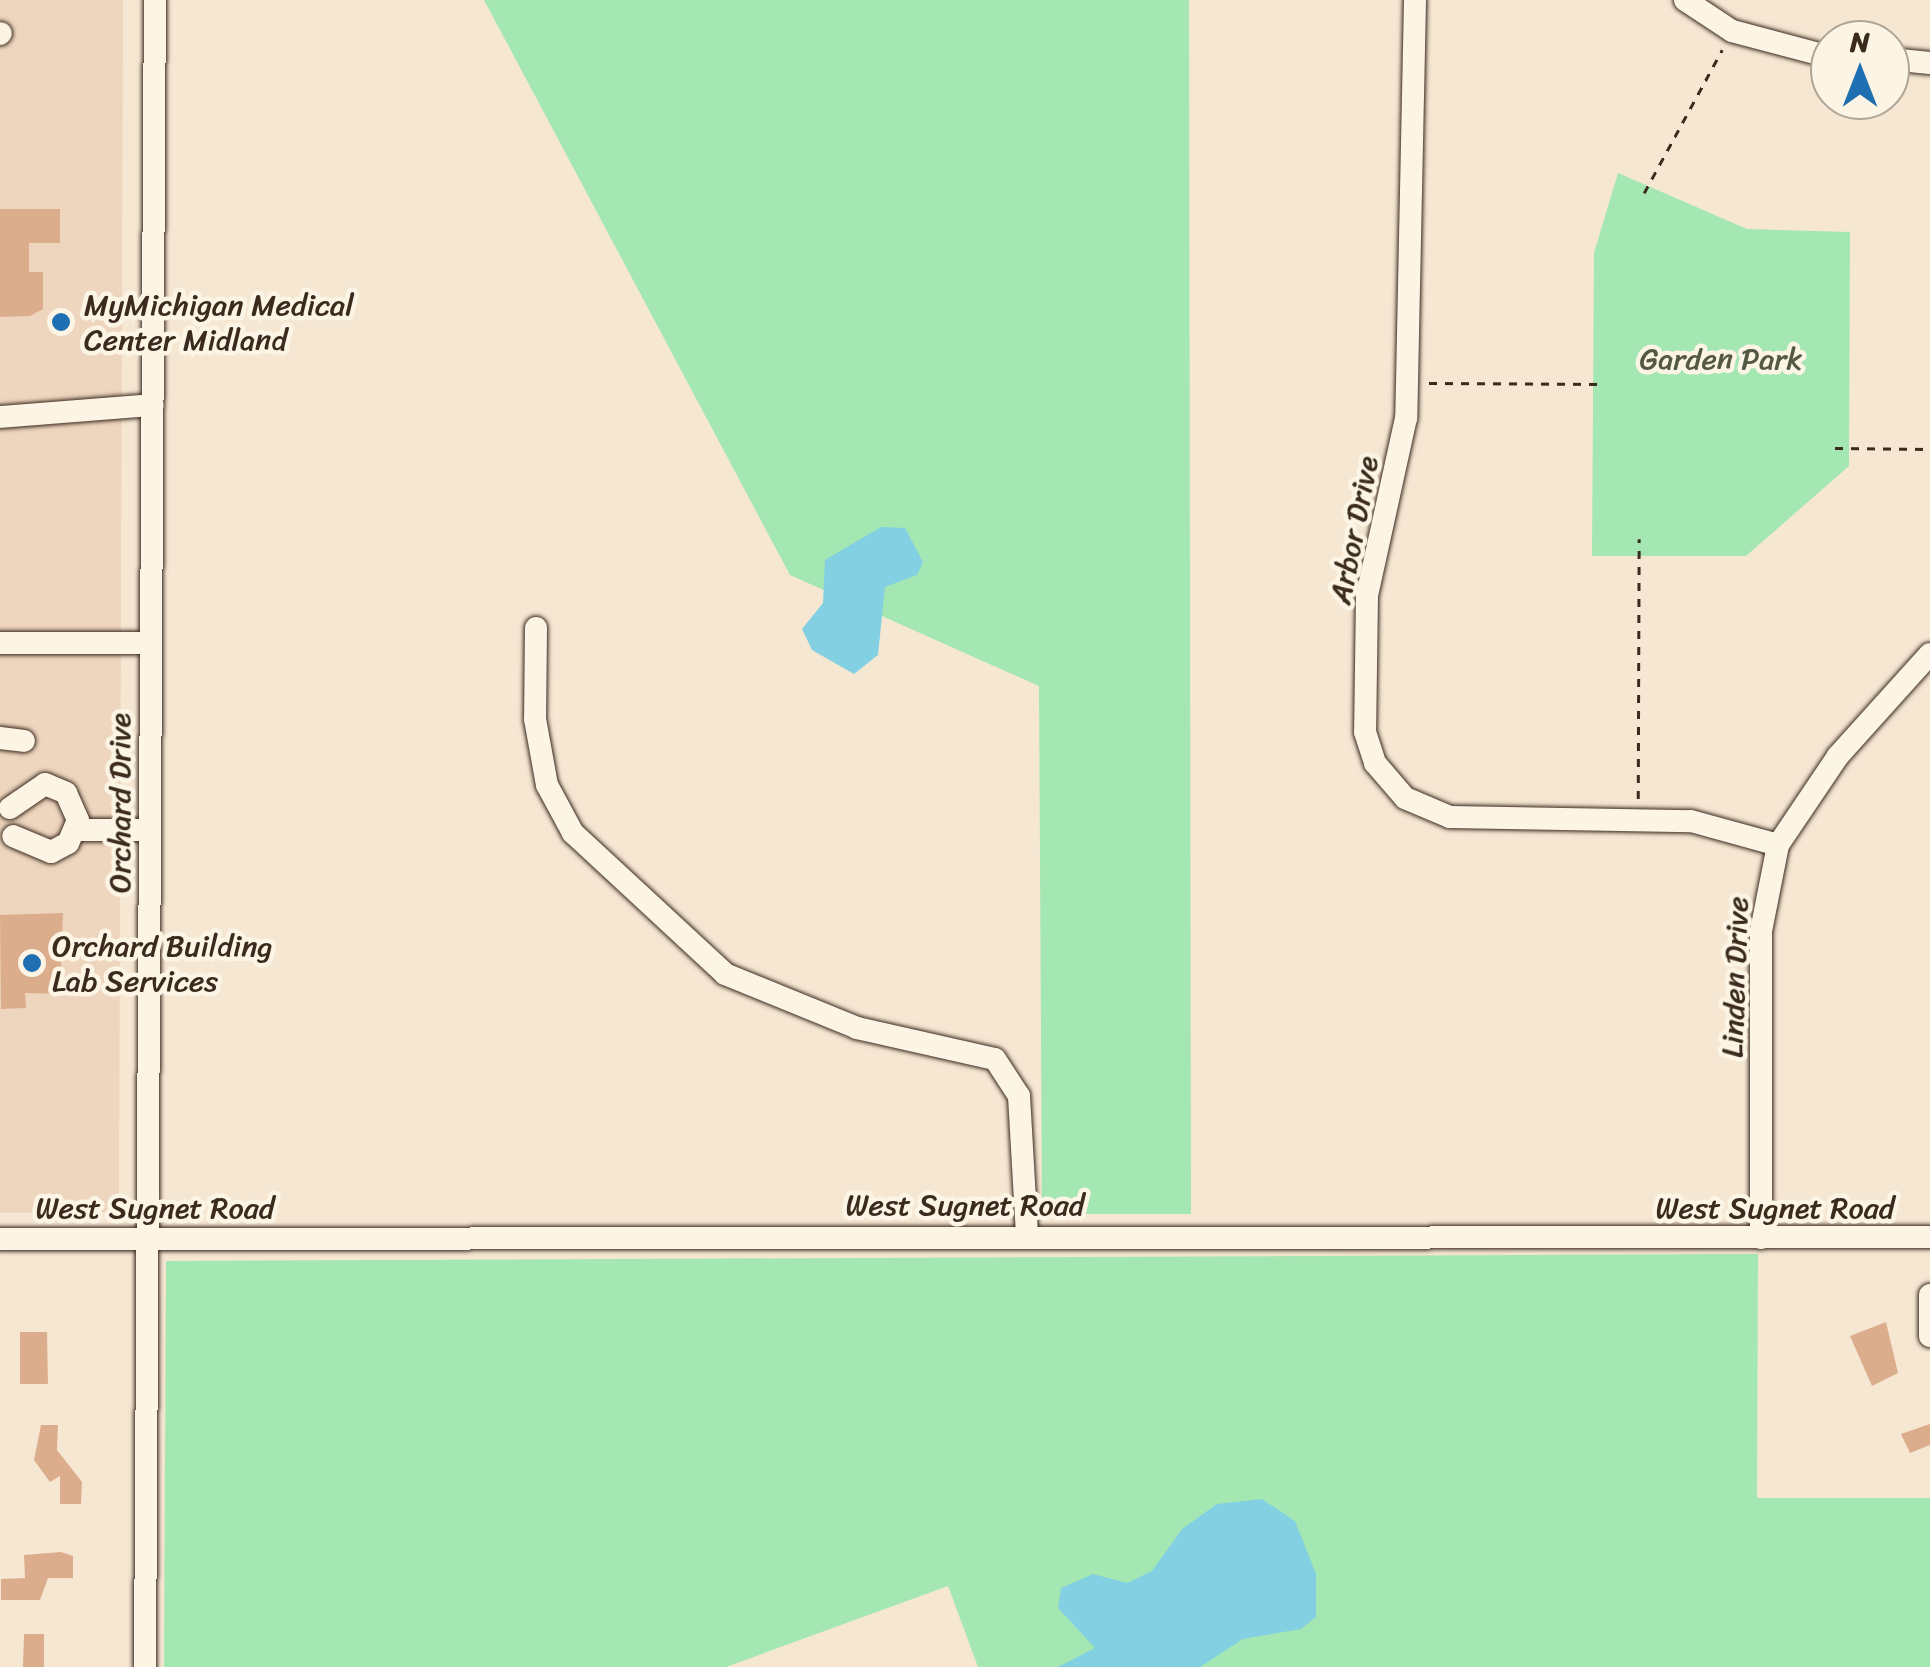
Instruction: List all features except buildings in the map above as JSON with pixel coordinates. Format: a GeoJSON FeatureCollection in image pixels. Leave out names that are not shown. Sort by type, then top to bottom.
{"type":"FeatureCollection","features":[{"type":"Feature","properties":{"kind":"street","name":"Orchard Drive"},"geometry":{"type":"LineString","coordinates":[[145,1667],[156,0]]}},
{"type":"Feature","properties":{"kind":"street","name":"Arbor Drive"},"geometry":{"type":"LineString","coordinates":[[1415,0],[1408,384],[1366,595],[1364,732],[1375,763],[1406,798],[1450,818],[1691,820],[1778,845]]}},
{"type":"Feature","properties":{"kind":"street"},"geometry":{"type":"LineString","coordinates":[[1685,0],[1732,31],[1810,52]]}},
{"type":"Feature","properties":{"kind":"street"},"geometry":{"type":"LineString","coordinates":[[0,417],[153,405]]}},
{"type":"Feature","properties":{"kind":"street"},"geometry":{"type":"LineString","coordinates":[[536,628],[535,719],[546,785],[572,833],[725,974],[858,1028],[962,1044],[995,1058],[1019,1096],[1028,1234]]}},
{"type":"Feature","properties":{"kind":"street"},"geometry":{"type":"LineString","coordinates":[[0,643],[151,643]]}},
{"type":"Feature","properties":{"kind":"street","name":"Linden Drive"},"geometry":{"type":"LineString","coordinates":[[1761,1238],[1761,931],[1778,845],[1838,756],[1930,654]]}},
{"type":"Feature","properties":{"kind":"street"},"geometry":{"type":"LineString","coordinates":[[0,738],[24,741]]}},
{"type":"Feature","properties":{"kind":"street"},"geometry":{"type":"LineString","coordinates":[[10,808],[34,786],[67,782],[76,830],[68,856],[30,851],[14,836]]}},
{"type":"Feature","properties":{"kind":"street"},"geometry":{"type":"LineString","coordinates":[[76,830],[150,830]]}},
{"type":"Feature","properties":{"kind":"street","name":"West Sugnet Road"},"geometry":{"type":"LineString","coordinates":[[0,1239],[1028,1234],[1930,1237]]}},
{"type":"Feature","properties":{"kind":"street"},"geometry":{"type":"LineString","coordinates":[[1930,1295],[1930,1336]]}},
{"type":"Feature","properties":{"kind":"path"},"geometry":{"type":"LineString","coordinates":[[1644,194],[1732,31]]}},
{"type":"Feature","properties":{"kind":"path"},"geometry":{"type":"LineString","coordinates":[[1408,384],[1602,384]]}},
{"type":"Feature","properties":{"kind":"path"},"geometry":{"type":"LineString","coordinates":[[1835,448],[1930,450]]}},
{"type":"Feature","properties":{"kind":"path"},"geometry":{"type":"LineString","coordinates":[[1638,820],[1639,539]]}},
{"type":"Feature","properties":{"kind":"shaded area","name":"MyMichigan Medical Center Midland"},"geometry":{"type":"Polygon","coordinates":[[[0,0],[123,0],[119,1212],[0,1213],[0,0]]]}},
{"type":"Feature","properties":{"kind":"green space"},"geometry":{"type":"Polygon","coordinates":[[[484,0],[1189,0],[1191,1214],[1042,1214],[1039,686],[790,575],[484,0]]]}},
{"type":"Feature","properties":{"kind":"green space","name":"Garden Park"},"geometry":{"type":"Polygon","coordinates":[[[1618,173],[1747,229],[1850,232],[1849,466],[1746,556],[1592,556],[1594,253],[1618,173]]]}},
{"type":"Feature","properties":{"kind":"green space"},"geometry":{"type":"Polygon","coordinates":[[[1758,1254],[1757,1498],[1930,1498],[1930,1667],[978,1667],[948,1586],[726,1667],[164,1667],[166,1261],[1758,1254]]]}},
{"type":"Feature","properties":{"kind":"water"},"geometry":{"type":"Polygon","coordinates":[[[881,527],[905,528],[923,562],[917,575],[885,587],[878,655],[854,674],[812,650],[802,629],[823,603],[825,560],[881,527]]]}},
{"type":"Feature","properties":{"kind":"water"},"geometry":{"type":"Polygon","coordinates":[[[1262,1499],[1295,1521],[1316,1574],[1316,1617],[1301,1629],[1243,1639],[1200,1667],[1058,1667],[1095,1648],[1058,1608],[1061,1588],[1093,1574],[1127,1583],[1152,1571],[1182,1529],[1217,1504],[1262,1499]]]}},
{"type":"Feature","properties":{"kind":"place","name":"MyMichigan Medical Center Midland"},"geometry":{"type":"Point","coordinates":[61,322]}},
{"type":"Feature","properties":{"kind":"place","name":"Orchard Building Lab Services"},"geometry":{"type":"Point","coordinates":[32,963]}}]}
